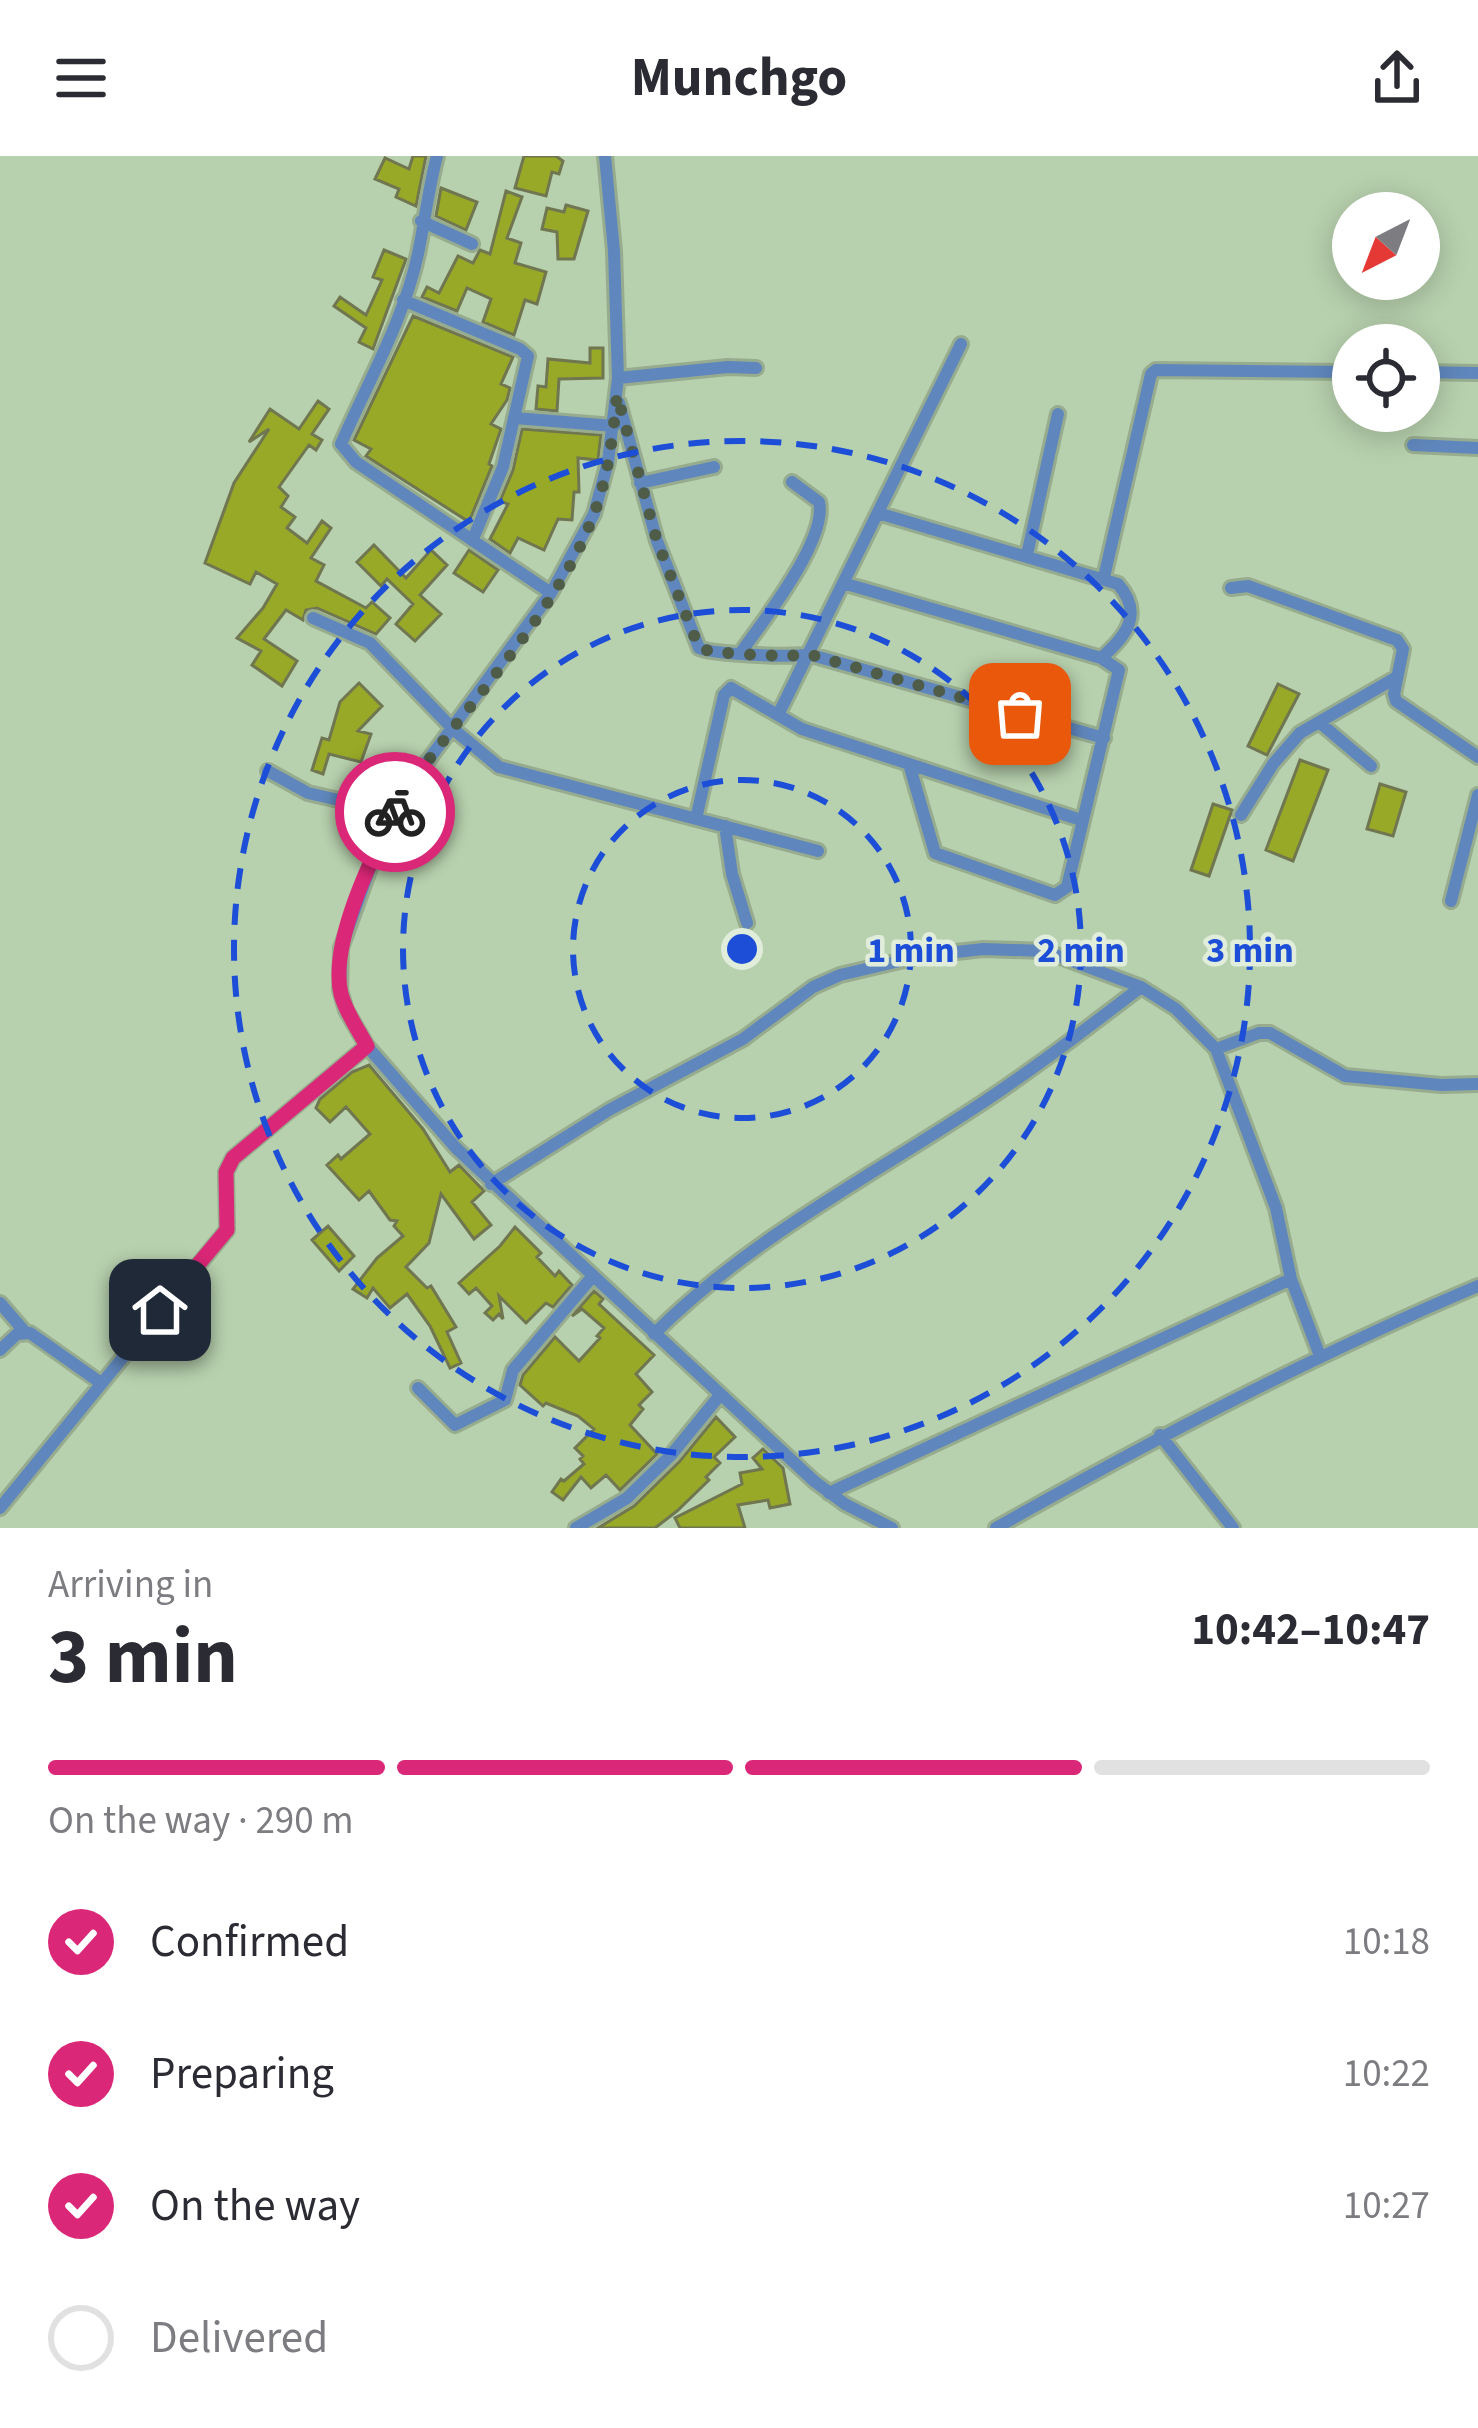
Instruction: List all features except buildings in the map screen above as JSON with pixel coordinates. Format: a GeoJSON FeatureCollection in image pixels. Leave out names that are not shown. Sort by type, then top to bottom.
{"type":"FeatureCollection","features":[{"type":"Feature","properties":{"kind":"street"},"geometry":{"type":"LineString","coordinates":[[437,156],[419,249],[403,300],[341,444],[356,462],[551,593]]}},
{"type":"Feature","properties":{"kind":"street"},"geometry":{"type":"LineString","coordinates":[[605,156],[618,378],[614,426],[594,514],[551,593],[405,792],[378,846],[341,948],[340,990],[367,1046],[491,1184],[829,1493],[892,1528]]}},
{"type":"Feature","properties":{"kind":"street"},"geometry":{"type":"LineString","coordinates":[[421,221],[472,244]]}},
{"type":"Feature","properties":{"kind":"street"},"geometry":{"type":"LineString","coordinates":[[403,300],[525,352],[529,362],[503,467],[473,538]]}},
{"type":"Feature","properties":{"kind":"street"},"geometry":{"type":"LineString","coordinates":[[778,715],[961,344]]}},
{"type":"Feature","properties":{"kind":"street"},"geometry":{"type":"LineString","coordinates":[[618,378],[756,368]]}},
{"type":"Feature","properties":{"kind":"street"},"geometry":{"type":"LineString","coordinates":[[1104,577],[1151,374],[1156,370],[1332,372]]}},
{"type":"Feature","properties":{"kind":"street"},"geometry":{"type":"LineString","coordinates":[[1440,372],[1478,373]]}},
{"type":"Feature","properties":{"kind":"street"},"geometry":{"type":"LineString","coordinates":[[617,395],[657,541],[699,648],[716,654],[808,654],[1104,738]]}},
{"type":"Feature","properties":{"kind":"street"},"geometry":{"type":"LineString","coordinates":[[1027,555],[1058,414]]}},
{"type":"Feature","properties":{"kind":"street"},"geometry":{"type":"LineString","coordinates":[[515,418],[614,426]]}},
{"type":"Feature","properties":{"kind":"street"},"geometry":{"type":"LineString","coordinates":[[1412,445],[1478,448]]}},
{"type":"Feature","properties":{"kind":"street"},"geometry":{"type":"LineString","coordinates":[[640,483],[714,467]]}},
{"type":"Feature","properties":{"kind":"street"},"geometry":{"type":"LineString","coordinates":[[742,651],[779,599],[821,520],[819,502],[792,482]]}},
{"type":"Feature","properties":{"kind":"street"},"geometry":{"type":"LineString","coordinates":[[878,513],[1118,584],[1133,608],[1132,623],[1101,658]]}},
{"type":"Feature","properties":{"kind":"street"},"geometry":{"type":"LineString","coordinates":[[843,583],[1116,665],[1119,676],[1066,887],[1049,895],[935,853],[909,764]]}},
{"type":"Feature","properties":{"kind":"street"},"geometry":{"type":"LineString","coordinates":[[1231,588],[1248,586],[1396,640],[1403,649],[1394,694],[1402,707],[1478,757]]}},
{"type":"Feature","properties":{"kind":"street"},"geometry":{"type":"LineString","coordinates":[[313,618],[370,644],[453,729],[491,762],[509,771],[818,851]]}},
{"type":"Feature","properties":{"kind":"street"},"geometry":{"type":"LineString","coordinates":[[1240,815],[1281,752],[1300,733],[1397,677]]}},
{"type":"Feature","properties":{"kind":"street"},"geometry":{"type":"LineString","coordinates":[[697,819],[728,690],[736,689],[802,729],[1081,820]]}},
{"type":"Feature","properties":{"kind":"street"},"geometry":{"type":"LineString","coordinates":[[1318,722],[1371,766]]}},
{"type":"Feature","properties":{"kind":"street"},"geometry":{"type":"LineString","coordinates":[[268,771],[308,794],[394,813]]}},
{"type":"Feature","properties":{"kind":"street"},"geometry":{"type":"LineString","coordinates":[[1450,902],[1478,795]]}},
{"type":"Feature","properties":{"kind":"street"},"geometry":{"type":"LineString","coordinates":[[725,826],[732,874],[747,922]]}},
{"type":"Feature","properties":{"kind":"street"},"geometry":{"type":"LineString","coordinates":[[491,1184],[609,1109],[743,1039],[813,986],[921,956],[983,949],[1045,951],[1142,987],[1176,1009],[1216,1049],[1276,1208],[1291,1279],[1320,1356]]}},
{"type":"Feature","properties":{"kind":"street"},"geometry":{"type":"LineString","coordinates":[[654,1334],[755,1247],[986,1100],[1142,987]]}},
{"type":"Feature","properties":{"kind":"street"},"geometry":{"type":"LineString","coordinates":[[1216,1049],[1270,1033],[1345,1076],[1478,1084]]}},
{"type":"Feature","properties":{"kind":"street"},"geometry":{"type":"LineString","coordinates":[[0,1508],[227,1230],[226,1172],[233,1158],[367,1046]]}},
{"type":"Feature","properties":{"kind":"street"},"geometry":{"type":"LineString","coordinates":[[418,1388],[454,1425],[506,1400],[513,1370],[592,1277]]}},
{"type":"Feature","properties":{"kind":"street"},"geometry":{"type":"LineString","coordinates":[[829,1493],[1291,1279]]}},
{"type":"Feature","properties":{"kind":"street"},"geometry":{"type":"LineString","coordinates":[[997,1528],[1160,1435],[1320,1356],[1478,1286]]}},
{"type":"Feature","properties":{"kind":"street"},"geometry":{"type":"LineString","coordinates":[[0,1303],[25,1332],[101,1383]]}},
{"type":"Feature","properties":{"kind":"street"},"geometry":{"type":"LineString","coordinates":[[0,1350],[25,1332]]}},
{"type":"Feature","properties":{"kind":"street"},"geometry":{"type":"LineString","coordinates":[[576,1528],[627,1498],[672,1454],[720,1395]]}},
{"type":"Feature","properties":{"kind":"street"},"geometry":{"type":"LineString","coordinates":[[1160,1435],[1233,1528]]}},
{"type":"Feature","properties":{"kind":"way so far"},"geometry":{"type":"LineString","coordinates":[[395,812],[572,560],[594,514],[608,462],[617,395],[657,541],[699,648],[716,654],[808,654],[1020,714]]}},
{"type":"Feature","properties":{"kind":"route"},"geometry":{"type":"LineString","coordinates":[[160,1310],[227,1230],[226,1172],[233,1158],[367,1046],[340,990],[341,948],[395,812]]}}]}
